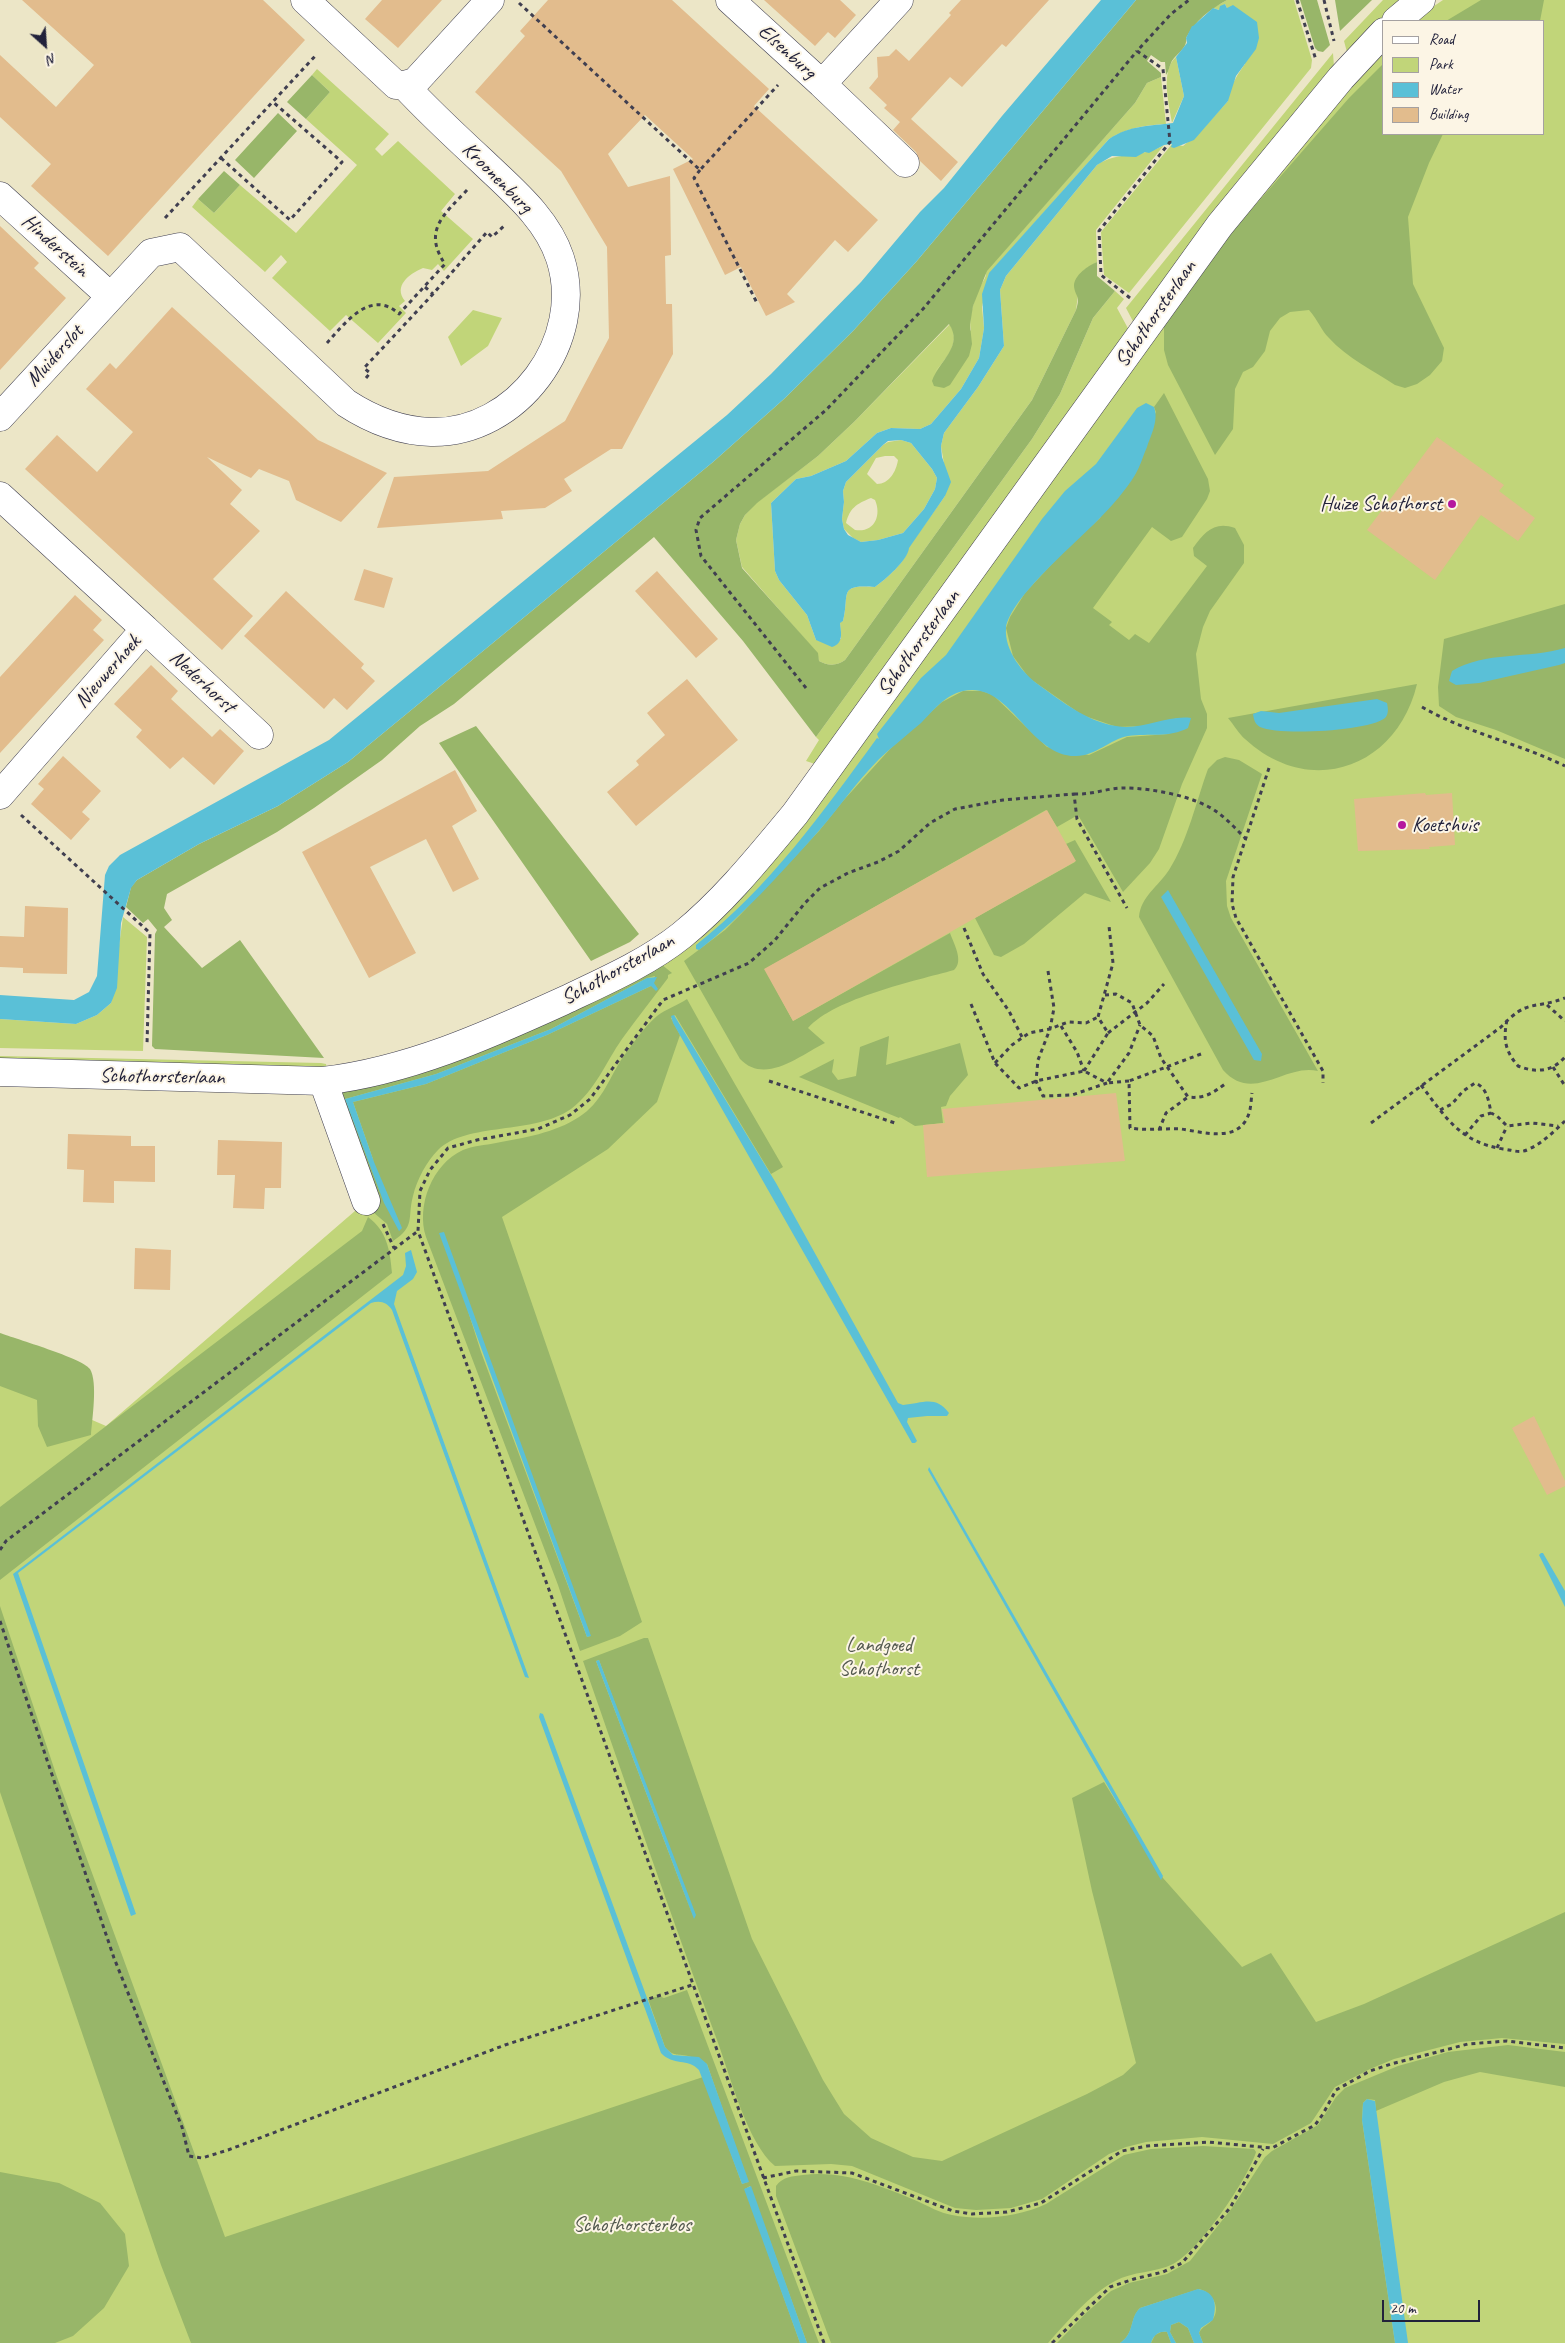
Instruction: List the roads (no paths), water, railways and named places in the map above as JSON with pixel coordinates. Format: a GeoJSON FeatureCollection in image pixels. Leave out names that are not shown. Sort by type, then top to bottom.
{"type":"FeatureCollection","features":[{"type":"Feature","properties":{"kind":"street","name":"Kroonenburg"},"geometry":{"type":"LineString","coordinates":[[110,296],[151,254],[163,249],[180,247],[346,403],[369,417],[396,427],[432,432],[459,428],[489,418],[515,402],[538,377],[558,342],[564,315],[566,287],[560,258],[546,231],[527,204],[404,85],[396,85],[305,0]]}},
{"type":"Feature","properties":{"kind":"street"},"geometry":{"type":"LineString","coordinates":[[404,85],[415,82],[490,0]]}},
{"type":"Feature","properties":{"kind":"street","name":"Elsenburg"},"geometry":{"type":"LineString","coordinates":[[730,0],[905,163]]}},
{"type":"Feature","properties":{"kind":"street","name":"Elsenburg"},"geometry":{"type":"LineString","coordinates":[[822,84],[899,0]]}},
{"type":"Feature","properties":{"kind":"street"},"geometry":{"type":"LineString","coordinates":[[1397,20],[1421,0]]}},
{"type":"Feature","properties":{"kind":"street","name":"Schothorsterlaan"},"geometry":{"type":"LineString","coordinates":[[0,1072],[323,1081],[374,1073],[438,1054],[484,1036],[606,981],[666,947],[704,915],[736,882],[795,814],[1220,225],[1341,78],[1382,34]]}},
{"type":"Feature","properties":{"kind":"street","name":"Hinderstein"},"geometry":{"type":"LineString","coordinates":[[0,196],[110,296]]}},
{"type":"Feature","properties":{"kind":"street","name":"Muiderslot"},"geometry":{"type":"LineString","coordinates":[[0,417],[110,296]]}},
{"type":"Feature","properties":{"kind":"street","name":"Nieuwerhoek"},"geometry":{"type":"LineString","coordinates":[[0,496],[145,629],[7,802]]}},
{"type":"Feature","properties":{"kind":"street","name":"Nederhorst"},"geometry":{"type":"LineString","coordinates":[[145,629],[259,735]]}},
{"type":"Feature","properties":{"kind":"street"},"geometry":{"type":"LineString","coordinates":[[323,1081],[366,1201]]}},
{"type":"Feature","properties":{"kind":"water"},"geometry":{"type":"Polygon","coordinates":[[[1101,0],[1136,0],[916,262],[853,331],[785,398],[713,462],[348,762],[278,806],[199,844],[137,880],[131,888],[121,923],[117,988],[111,1003],[97,1015],[76,1024],[0,1019],[0,995],[74,1000],[89,992],[97,976],[105,875],[109,866],[120,855],[329,740],[727,415],[771,374],[861,282],[920,212],[944,188],[1002,116],[1101,0]]]}},
{"type":"Feature","properties":{"kind":"water"},"geometry":{"type":"Polygon","coordinates":[[[1225,4],[1227,8],[1233,5],[1257,22],[1259,38],[1256,49],[1236,76],[1228,101],[1194,140],[1174,148],[1171,147],[1172,144],[1164,145],[1136,157],[1112,156],[1097,165],[1006,276],[1000,290],[1004,346],[978,387],[944,433],[941,446],[942,457],[951,482],[945,496],[909,548],[905,558],[884,580],[875,587],[855,587],[847,593],[843,621],[840,623],[841,637],[838,643],[832,647],[816,640],[807,615],[779,580],[775,571],[771,503],[796,479],[811,476],[846,461],[877,433],[891,428],[920,429],[931,424],[961,389],[979,358],[984,328],[982,294],[989,273],[1109,139],[1132,129],[1173,123],[1184,96],[1176,57],[1187,43],[1186,38],[1192,26],[1213,8],[1219,10],[1220,6],[1225,4]],[[901,440],[888,441],[846,482],[843,491],[842,519],[844,529],[848,535],[861,542],[878,540],[903,533],[924,509],[935,489],[937,478],[911,443],[901,440]]]}},
{"type":"Feature","properties":{"kind":"water"},"geometry":{"type":"Polygon","coordinates":[[[1146,403],[1154,407],[1156,417],[1147,447],[1135,475],[1108,509],[1031,586],[1010,616],[1006,628],[1006,636],[1011,653],[1027,675],[1075,710],[1105,724],[1125,727],[1172,719],[1191,718],[1188,728],[1174,733],[1128,736],[1115,740],[1090,753],[1076,756],[1060,753],[1045,745],[1007,707],[994,697],[979,691],[957,693],[940,704],[879,759],[817,833],[761,894],[715,937],[699,950],[696,949],[696,945],[723,923],[794,848],[877,738],[879,739],[877,734],[921,678],[946,655],[1042,519],[1065,491],[1096,464],[1137,408],[1146,403]]]}},
{"type":"Feature","properties":{"kind":"water"},"geometry":{"type":"Polygon","coordinates":[[[1565,648],[1565,663],[1559,665],[1479,683],[1456,685],[1449,681],[1452,671],[1479,661],[1565,648]]]}},
{"type":"Feature","properties":{"kind":"water"},"geometry":{"type":"Polygon","coordinates":[[[1377,699],[1387,703],[1388,713],[1385,718],[1361,726],[1343,729],[1304,732],[1270,730],[1258,726],[1253,714],[1261,711],[1279,713],[1377,699]]]}},
{"type":"Feature","properties":{"kind":"water"},"geometry":{"type":"Polygon","coordinates":[[[1168,890],[1262,1054],[1261,1061],[1254,1060],[1161,897],[1168,890]]]}},
{"type":"Feature","properties":{"kind":"water"},"geometry":{"type":"Polygon","coordinates":[[[657,977],[654,983],[658,989],[656,991],[651,986],[547,1035],[426,1084],[353,1102],[374,1162],[402,1228],[399,1231],[384,1203],[345,1099],[436,1074],[551,1029],[647,978],[657,977]]]}},
{"type":"Feature","properties":{"kind":"water"},"geometry":{"type":"Polygon","coordinates":[[[674,1015],[776,1183],[898,1403],[903,1405],[934,1402],[944,1407],[949,1413],[947,1416],[908,1418],[907,1422],[917,1441],[915,1443],[912,1443],[673,1023],[671,1016],[674,1015]]]}},
{"type":"Feature","properties":{"kind":"water"},"geometry":{"type":"Polygon","coordinates":[[[444,1232],[591,1636],[587,1637],[439,1233],[444,1232]]]}},
{"type":"Feature","properties":{"kind":"water"},"geometry":{"type":"Polygon","coordinates":[[[411,1250],[417,1272],[413,1279],[397,1291],[394,1304],[529,1678],[525,1677],[392,1310],[383,1302],[371,1303],[18,1573],[136,1914],[131,1916],[13,1574],[403,1275],[406,1266],[405,1253],[411,1250]]]}},
{"type":"Feature","properties":{"kind":"water"},"geometry":{"type":"Polygon","coordinates":[[[929,1467],[1163,1876],[1161,1880],[928,1470],[929,1467]]]}},
{"type":"Feature","properties":{"kind":"water"},"geometry":{"type":"Polygon","coordinates":[[[1543,1553],[1565,1591],[1565,1607],[1539,1555],[1543,1553]]]}},
{"type":"Feature","properties":{"kind":"water"},"geometry":{"type":"Polygon","coordinates":[[[599,1660],[696,1915],[694,1919],[596,1661],[599,1660]]]}},
{"type":"Feature","properties":{"kind":"water"},"geometry":{"type":"Polygon","coordinates":[[[540,1713],[543,1714],[665,2047],[673,2055],[699,2057],[707,2064],[749,2182],[742,2184],[699,2070],[695,2066],[670,2059],[661,2053],[539,1717],[540,1713]]]}},
{"type":"Feature","properties":{"kind":"water"},"geometry":{"type":"Polygon","coordinates":[[[1367,2099],[1375,2101],[1408,2343],[1395,2343],[1362,2120],[1363,2103],[1367,2099]]]}},
{"type":"Feature","properties":{"kind":"water"},"geometry":{"type":"Polygon","coordinates":[[[751,2186],[807,2343],[800,2343],[744,2189],[751,2186]]]}},
{"type":"Feature","properties":{"kind":"water"},"geometry":{"type":"Polygon","coordinates":[[[1198,2289],[1212,2296],[1215,2304],[1213,2320],[1201,2328],[1199,2333],[1203,2343],[1194,2343],[1188,2328],[1179,2322],[1171,2325],[1170,2332],[1176,2343],[1171,2343],[1167,2332],[1161,2332],[1157,2334],[1151,2343],[1120,2343],[1128,2335],[1134,2316],[1140,2308],[1198,2289]]]}},
{"type":"Feature","properties":{"kind":"place","name":"Huize Schothorst"},"geometry":{"type":"Point","coordinates":[1452,504]}},
{"type":"Feature","properties":{"kind":"place","name":"Koetshuis"},"geometry":{"type":"Point","coordinates":[1402,825]}},
{"type":"Feature","properties":{"kind":"park label","name":"Landgoed Schothorst"},"geometry":{"type":"Point","coordinates":[879,1657]}},
{"type":"Feature","properties":{"kind":"park label","name":"Schothorsterbos"},"geometry":{"type":"Point","coordinates":[632,2225]}}]}
